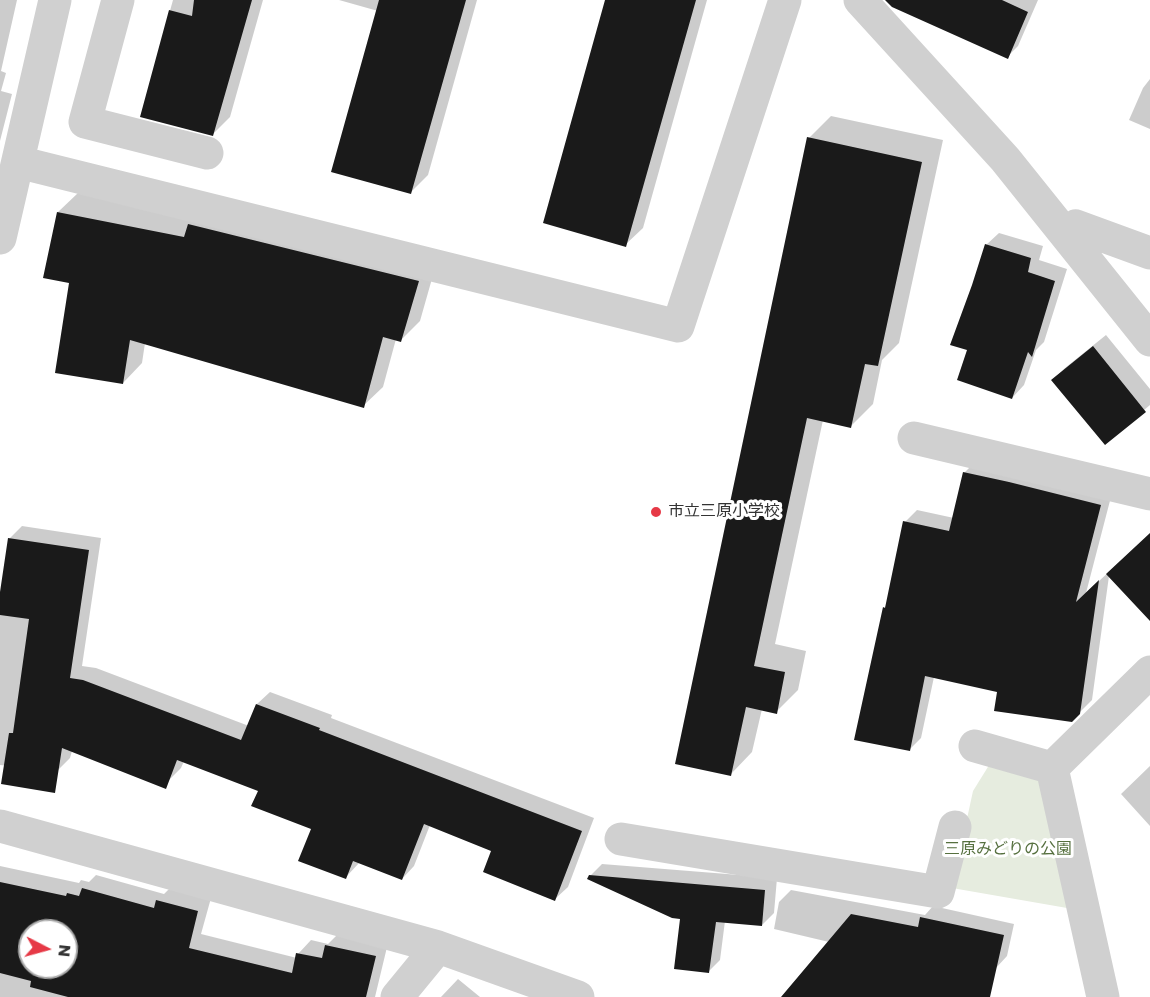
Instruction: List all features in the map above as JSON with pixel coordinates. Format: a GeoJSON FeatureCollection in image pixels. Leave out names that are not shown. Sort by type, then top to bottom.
{"type":"FeatureCollection","features":[{"type":"Feature","properties":{"kind":"street"},"geometry":{"type":"LineString","coordinates":[[0,238],[55,0]]}},
{"type":"Feature","properties":{"kind":"street"},"geometry":{"type":"LineString","coordinates":[[118,0],[85,122],[207,153]]}},
{"type":"Feature","properties":{"kind":"street"},"geometry":{"type":"LineString","coordinates":[[18,162],[678,326],[785,0]]}},
{"type":"Feature","properties":{"kind":"street"},"geometry":{"type":"LineString","coordinates":[[860,0],[1005,159],[1066,235],[1135,306],[1150,340]]}},
{"type":"Feature","properties":{"kind":"street"},"geometry":{"type":"LineString","coordinates":[[1066,235],[1076,226],[1150,253]]}},
{"type":"Feature","properties":{"kind":"street"},"geometry":{"type":"LineString","coordinates":[[914,438],[1150,494]]}},
{"type":"Feature","properties":{"kind":"street"},"geometry":{"type":"LineString","coordinates":[[1052,768],[1150,672]]}},
{"type":"Feature","properties":{"kind":"street"},"geometry":{"type":"LineString","coordinates":[[975,746],[1052,768]]}},
{"type":"Feature","properties":{"kind":"street"},"geometry":{"type":"LineString","coordinates":[[1052,768],[1103,997]]}},
{"type":"Feature","properties":{"kind":"street"},"geometry":{"type":"LineString","coordinates":[[0,826],[438,947],[578,997]]}},
{"type":"Feature","properties":{"kind":"street"},"geometry":{"type":"LineString","coordinates":[[621,839],[938,892],[955,827]]}},
{"type":"Feature","properties":{"kind":"street"},"geometry":{"type":"LineString","coordinates":[[398,997],[438,947]]}},
{"type":"Feature","properties":{"kind":"green space","name":"三原みどりの公園"},"geometry":{"type":"Polygon","coordinates":[[[991,762],[1042,776],[1067,908],[952,888],[973,791],[991,762]]]}},
{"type":"Feature","properties":{"kind":"building"},"geometry":{"type":"Polygon","coordinates":[[[194,0],[252,0],[213,136],[140,117],[169,10],[192,16],[194,0]]]}},
{"type":"Feature","properties":{"kind":"building"},"geometry":{"type":"Polygon","coordinates":[[[379,0],[466,0],[411,194],[331,172],[379,0]]]}},
{"type":"Feature","properties":{"kind":"building"},"geometry":{"type":"Polygon","coordinates":[[[605,0],[696,0],[626,247],[543,223],[605,0]]]}},
{"type":"Feature","properties":{"kind":"building"},"geometry":{"type":"Polygon","coordinates":[[[885,0],[1002,0],[1028,12],[1008,59],[892,7],[885,0]]]}},
{"type":"Feature","properties":{"kind":"building"},"geometry":{"type":"Polygon","coordinates":[[[807,137],[922,162],[878,366],[865,364],[851,428],[807,418],[754,666],[785,672],[777,714],[746,707],[731,776],[675,764],[807,137]]]}},
{"type":"Feature","properties":{"kind":"building"},"geometry":{"type":"Polygon","coordinates":[[[57,212],[184,237],[188,224],[419,281],[401,342],[383,337],[364,408],[130,340],[123,384],[55,373],[69,283],[43,278],[57,212]]]}},
{"type":"Feature","properties":{"kind":"building"},"geometry":{"type":"Polygon","coordinates":[[[985,244],[1031,258],[1028,272],[1055,281],[1032,357],[1028,352],[1012,399],[957,380],[967,350],[950,345],[985,244]]]}},
{"type":"Feature","properties":{"kind":"building"},"geometry":{"type":"Polygon","coordinates":[[[1093,346],[1146,412],[1105,445],[1051,380],[1093,346]]]}},
{"type":"Feature","properties":{"kind":"building"},"geometry":{"type":"Polygon","coordinates":[[[963,472],[1101,505],[1076,602],[1099,580],[1080,714],[1072,722],[994,711],[997,692],[925,676],[910,751],[854,740],[903,521],[949,531],[963,472]]]}},
{"type":"Feature","properties":{"kind":"building"},"geometry":{"type":"Polygon","coordinates":[[[1150,533],[1150,621],[1106,574],[1150,533]]]}},
{"type":"Feature","properties":{"kind":"building"},"geometry":{"type":"Polygon","coordinates":[[[8,538],[89,550],[70,678],[83,680],[241,740],[256,704],[582,831],[555,901],[483,872],[491,851],[424,824],[402,880],[353,861],[346,879],[298,861],[311,829],[251,806],[258,791],[177,760],[166,789],[62,748],[55,793],[1,784],[9,733],[13,733],[29,619],[0,615],[0,592],[8,538]]]}},
{"type":"Feature","properties":{"kind":"building"},"geometry":{"type":"Polygon","coordinates":[[[589,875],[765,890],[762,926],[716,922],[709,973],[674,969],[680,919],[672,918],[587,879],[589,875]]]}},
{"type":"Feature","properties":{"kind":"building"},"geometry":{"type":"Polygon","coordinates":[[[0,882],[66,896],[67,893],[79,896],[82,888],[154,908],[156,900],[198,911],[189,948],[292,973],[296,953],[322,958],[325,945],[376,956],[366,997],[68,997],[30,987],[31,981],[23,979],[78,979],[78,919],[18,919],[18,978],[0,973],[0,882]]]}},
{"type":"Feature","properties":{"kind":"building"},"geometry":{"type":"Polygon","coordinates":[[[851,914],[918,927],[920,917],[1004,935],[990,997],[781,997],[851,914]]]}},
{"type":"Feature","properties":{"kind":"place","name":"市立三原小学校"},"geometry":{"type":"Point","coordinates":[656,512]}}]}
